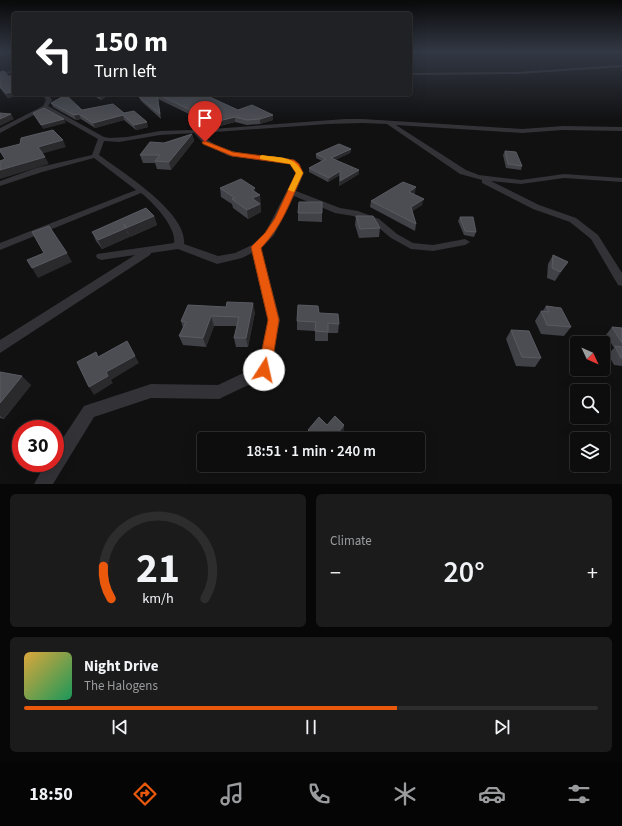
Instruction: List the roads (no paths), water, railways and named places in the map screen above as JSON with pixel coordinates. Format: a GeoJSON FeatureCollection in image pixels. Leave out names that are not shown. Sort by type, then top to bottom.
{"type":"FeatureCollection","features":[{"type":"Feature","properties":{"kind":"street"},"geometry":{"type":"LineString","coordinates":[[0,131],[45,107],[49,100],[46,96]]}},
{"type":"Feature","properties":{"kind":"street"},"geometry":{"type":"LineString","coordinates":[[45,107],[101,138],[111,141],[130,140],[165,132],[195,130],[222,131],[340,121],[389,122],[522,132],[564,128],[622,129]]}},
{"type":"Feature","properties":{"kind":"street"},"geometry":{"type":"LineString","coordinates":[[389,122],[463,172],[478,177],[536,207],[573,220],[595,237],[622,282]]}},
{"type":"Feature","properties":{"kind":"street"},"geometry":{"type":"LineString","coordinates":[[101,256],[179,246],[217,260],[238,256],[256,247],[269,235],[279,218],[300,173],[296,166],[292,162],[232,154],[205,142],[195,130]]}},
{"type":"Feature","properties":{"kind":"street"},"geometry":{"type":"LineString","coordinates":[[95,156],[101,138]]}},
{"type":"Feature","properties":{"kind":"street"},"geometry":{"type":"LineString","coordinates":[[0,184],[39,170],[95,156],[150,196],[178,228],[180,238],[179,246]]}},
{"type":"Feature","properties":{"kind":"street"},"geometry":{"type":"LineString","coordinates":[[478,177],[521,182],[564,176],[622,180]]}},
{"type":"Feature","properties":{"kind":"street"},"geometry":{"type":"LineString","coordinates":[[0,247],[142,190]]}},
{"type":"Feature","properties":{"kind":"street"},"geometry":{"type":"LineString","coordinates":[[291,192],[338,211],[355,213],[376,221],[394,236],[411,246],[433,248],[465,242]]}},
{"type":"Feature","properties":{"kind":"street"},"geometry":{"type":"LineString","coordinates":[[43,484],[89,411],[151,391],[219,392],[264,370],[274,320],[256,247]]}},
{"type":"Feature","properties":{"kind":"street"},"geometry":{"type":"LineString","coordinates":[[0,347],[148,251]]}}]}
